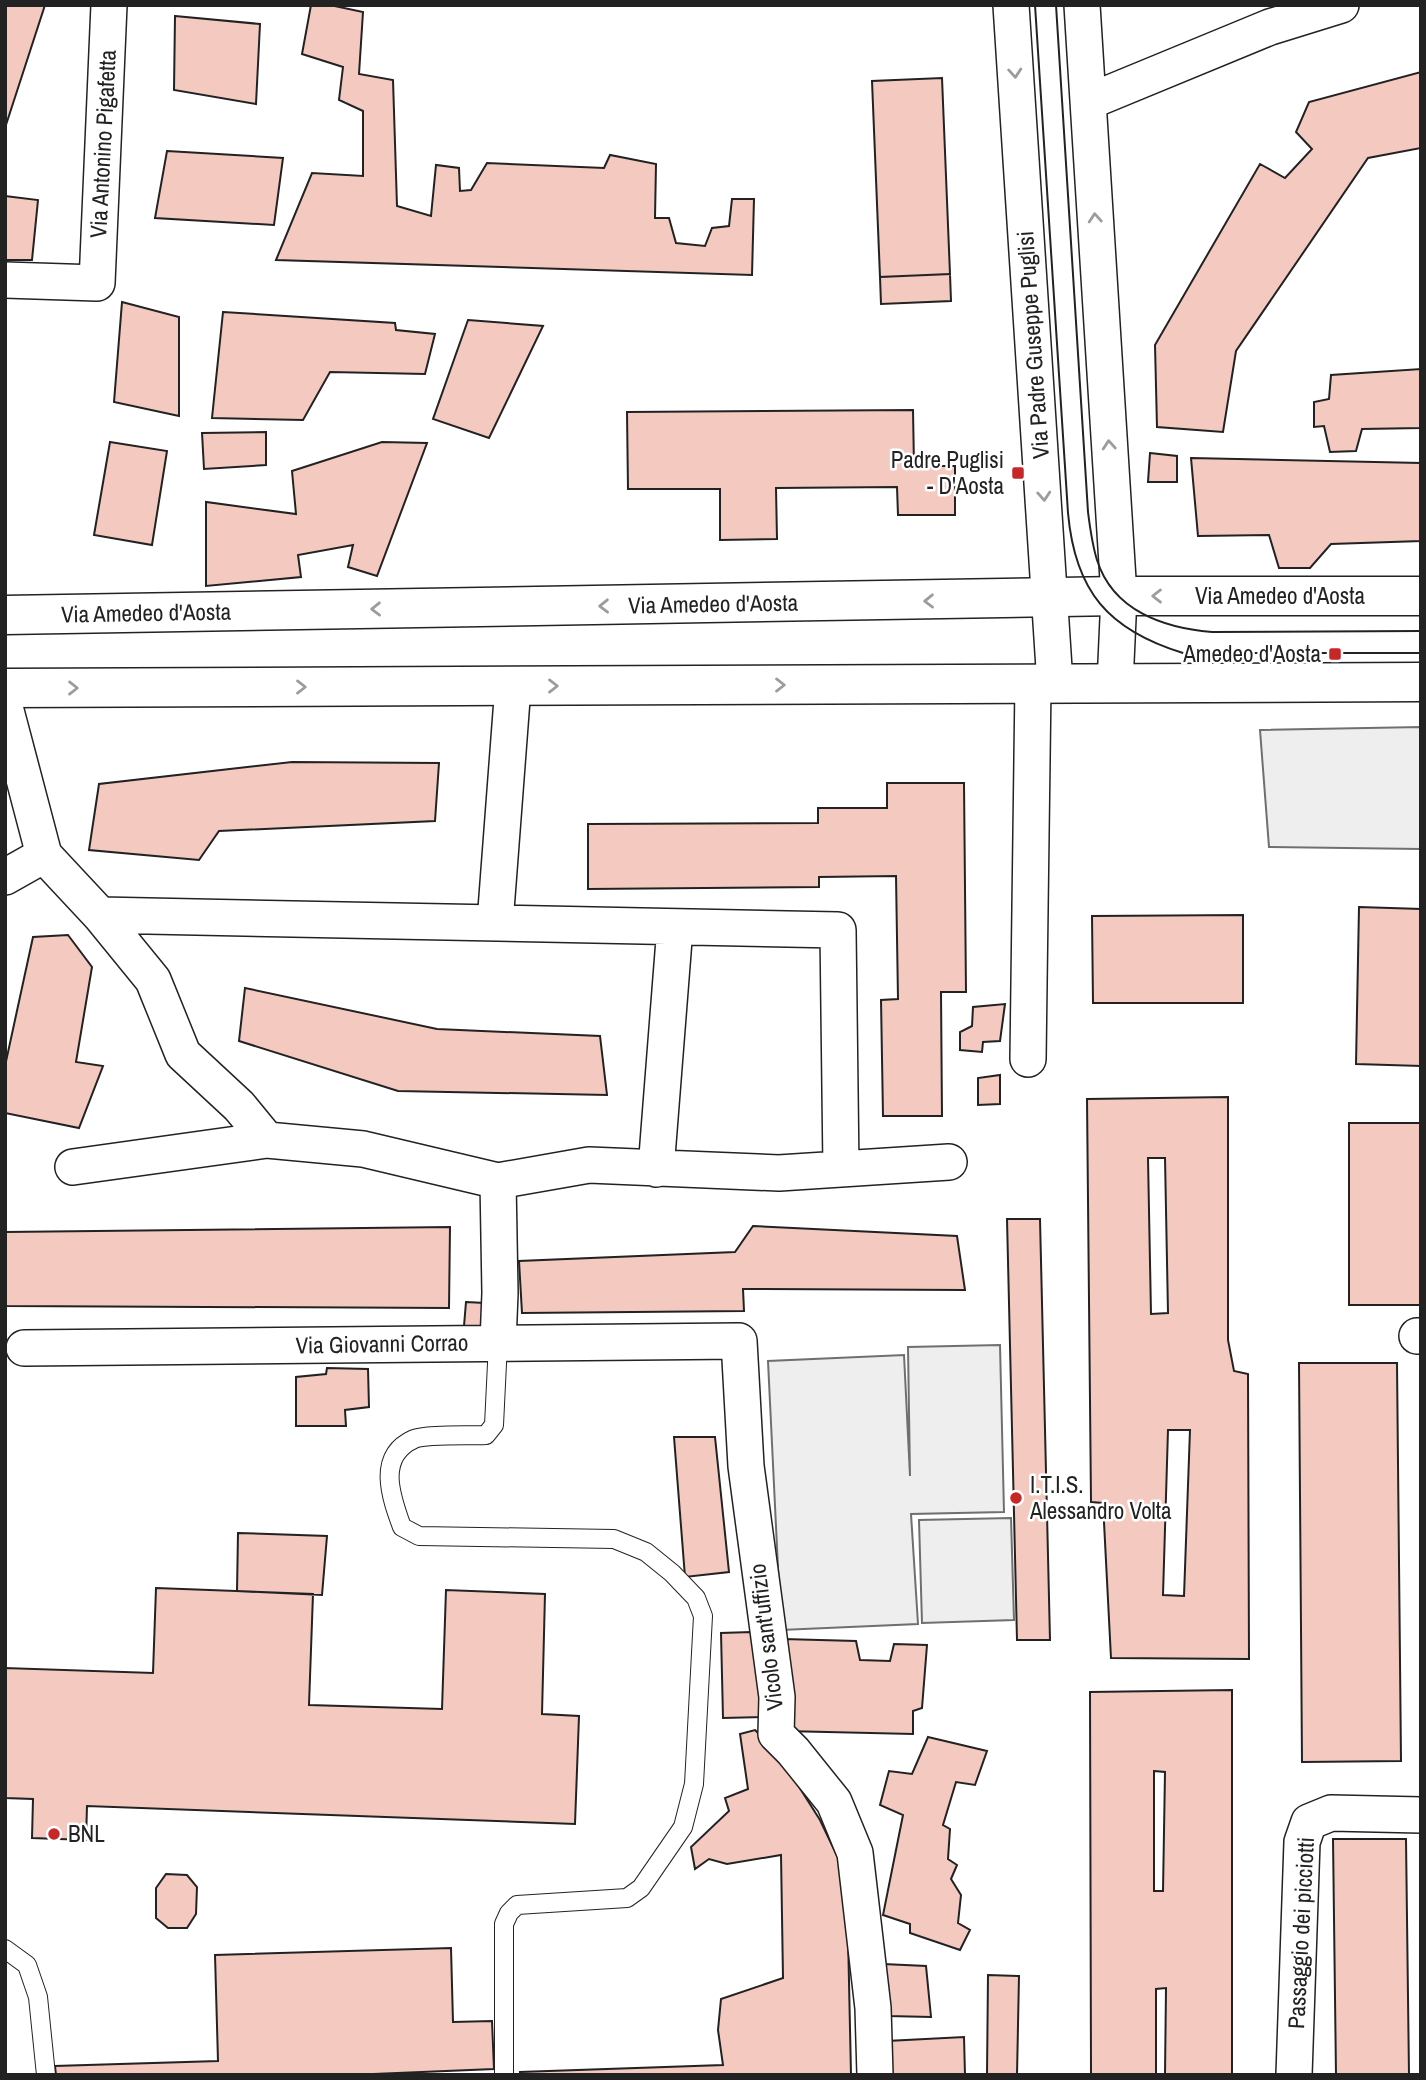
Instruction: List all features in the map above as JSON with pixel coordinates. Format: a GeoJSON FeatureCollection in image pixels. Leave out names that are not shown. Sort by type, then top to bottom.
{"type":"FeatureCollection","features":[{"type":"Feature","properties":{"kind":"street","name":"Via Antonino Pigafetta"},"geometry":{"type":"LineString","coordinates":[[5,280],[97,283],[109,5]]}},
{"type":"Feature","properties":{"kind":"street","name":"Via Padre Guseppe Puglisi"},"geometry":{"type":"LineString","coordinates":[[1011,5],[1050,599],[1028,1059]]}},
{"type":"Feature","properties":{"kind":"street"},"geometry":{"type":"LineString","coordinates":[[1082,5],[1119,596],[1115,684]]}},
{"type":"Feature","properties":{"kind":"street"},"geometry":{"type":"LineString","coordinates":[[1088,102],[1270,27],[1341,5]]}},
{"type":"Feature","properties":{"kind":"street","name":"Via Amedeo d'Aosta"},"geometry":{"type":"LineString","coordinates":[[5,615],[1119,596],[1421,596]]}},
{"type":"Feature","properties":{"kind":"street"},"geometry":{"type":"LineString","coordinates":[[5,688],[1421,682]]}},
{"type":"Feature","properties":{"kind":"street"},"geometry":{"type":"LineString","coordinates":[[495,923],[513,686]]}},
{"type":"Feature","properties":{"kind":"street"},"geometry":{"type":"LineString","coordinates":[[5,707],[44,855],[100,915],[153,979],[183,1054],[239,1106],[267,1140]]}},
{"type":"Feature","properties":{"kind":"street"},"geometry":{"type":"LineString","coordinates":[[5,877],[44,855]]}},
{"type":"Feature","properties":{"kind":"street"},"geometry":{"type":"LineString","coordinates":[[100,915],[838,930],[841,1169]]}},
{"type":"Feature","properties":{"kind":"street"},"geometry":{"type":"LineString","coordinates":[[656,1169],[675,927]]}},
{"type":"Feature","properties":{"kind":"street"},"geometry":{"type":"LineString","coordinates":[[73,1167],[267,1140],[363,1149],[498,1181],[589,1166],[779,1173],[948,1162]]}},
{"type":"Feature","properties":{"kind":"street"},"geometry":{"type":"LineString","coordinates":[[498,1181],[498,1343]]}},
{"type":"Feature","properties":{"kind":"street","name":"Via Giovanni Corrao"},"geometry":{"type":"LineString","coordinates":[[24,1348],[739,1341]]}},
{"type":"Feature","properties":{"kind":"street","name":"Vicolo sant'uffizio"},"geometry":{"type":"LineString","coordinates":[[739,1341],[746,1466],[776,1697],[776,1734],[834,1802],[855,1853],[873,2008],[875,2075]]}},
{"type":"Feature","properties":{"kind":"street","name":"Passaggio dei picciotti"},"geometry":{"type":"LineString","coordinates":[[1294,2075],[1302,1842],[1309,1822],[1331,1813],[1421,1815]]}},
{"type":"Feature","properties":{"kind":"lane"},"geometry":{"type":"LineString","coordinates":[[498,1343],[494,1425],[486,1435],[416,1438],[399,1450],[389,1468],[393,1503],[402,1527],[419,1536],[614,1539],[646,1552],[672,1573],[696,1598],[703,1616],[694,1784],[683,1827],[641,1888],[627,1898],[517,1905],[509,1913],[504,1924],[504,2075]]}},
{"type":"Feature","properties":{"kind":"lane"},"geometry":{"type":"LineString","coordinates":[[5,1949],[27,1965],[38,1997],[46,2075]]}},
{"type":"Feature","properties":{"kind":"shaded area"},"geometry":{"type":"Polygon","coordinates":[[[1421,727],[1421,849],[1269,847],[1260,730],[1421,727]]]}},
{"type":"Feature","properties":{"kind":"shaded area"},"geometry":{"type":"Polygon","coordinates":[[[1000,1345],[1004,1512],[911,1514],[918,1624],[781,1630],[768,1361],[904,1355],[910,1476],[908,1347],[1000,1345]]]}},
{"type":"Feature","properties":{"kind":"shaded area"},"geometry":{"type":"Polygon","coordinates":[[[1011,1518],[1014,1620],[922,1623],[919,1520],[1011,1518]]]}},
{"type":"Feature","properties":{"kind":"building"},"geometry":{"type":"Polygon","coordinates":[[[5,5],[45,5],[5,128],[5,5]]]}},
{"type":"Feature","properties":{"kind":"building"},"geometry":{"type":"Polygon","coordinates":[[[311,5],[330,5],[363,12],[359,74],[393,80],[397,206],[431,216],[436,165],[459,168],[460,191],[471,190],[487,163],[604,168],[610,155],[656,164],[655,218],[669,218],[676,243],[705,246],[712,228],[729,226],[732,199],[754,199],[752,275],[276,260],[312,173],[363,176],[363,111],[339,100],[343,67],[302,54],[311,5]]]}},
{"type":"Feature","properties":{"kind":"building"},"geometry":{"type":"Polygon","coordinates":[[[175,16],[260,24],[256,104],[174,90],[175,16]]]}},
{"type":"Feature","properties":{"kind":"building"},"geometry":{"type":"Polygon","coordinates":[[[1421,72],[1421,148],[1368,158],[1236,351],[1223,432],[1157,427],[1155,345],[1260,164],[1285,178],[1312,149],[1296,132],[1309,102],[1421,72]]]}},
{"type":"Feature","properties":{"kind":"building"},"geometry":{"type":"Polygon","coordinates":[[[942,78],[950,274],[880,277],[872,81],[942,78]]]}},
{"type":"Feature","properties":{"kind":"building"},"geometry":{"type":"Polygon","coordinates":[[[167,151],[283,158],[274,225],[155,218],[167,151]]]}},
{"type":"Feature","properties":{"kind":"building"},"geometry":{"type":"Polygon","coordinates":[[[5,196],[38,200],[32,260],[5,260],[5,196]]]}},
{"type":"Feature","properties":{"kind":"building"},"geometry":{"type":"Polygon","coordinates":[[[950,274],[951,301],[881,304],[880,277],[950,274]]]}},
{"type":"Feature","properties":{"kind":"building"},"geometry":{"type":"Polygon","coordinates":[[[122,302],[179,317],[179,416],[114,402],[122,302]]]}},
{"type":"Feature","properties":{"kind":"building"},"geometry":{"type":"Polygon","coordinates":[[[223,312],[395,323],[396,330],[435,334],[425,374],[330,372],[303,420],[212,418],[223,312]]]}},
{"type":"Feature","properties":{"kind":"building"},"geometry":{"type":"Polygon","coordinates":[[[468,320],[543,326],[489,438],[433,419],[468,320]]]}},
{"type":"Feature","properties":{"kind":"building"},"geometry":{"type":"Polygon","coordinates":[[[1421,369],[1421,428],[1362,429],[1356,451],[1330,452],[1324,426],[1314,427],[1314,402],[1329,399],[1331,375],[1421,369]]]}},
{"type":"Feature","properties":{"kind":"building"},"geometry":{"type":"Polygon","coordinates":[[[913,410],[914,466],[955,466],[955,515],[898,515],[897,487],[776,488],[777,539],[720,540],[720,489],[628,489],[627,412],[913,410]]]}},
{"type":"Feature","properties":{"kind":"building"},"geometry":{"type":"Polygon","coordinates":[[[266,432],[266,465],[204,469],[202,433],[266,432]]]}},
{"type":"Feature","properties":{"kind":"building"},"geometry":{"type":"Polygon","coordinates":[[[110,442],[167,451],[152,545],[94,535],[110,442]]]}},
{"type":"Feature","properties":{"kind":"building"},"geometry":{"type":"Polygon","coordinates":[[[382,442],[427,443],[377,576],[348,567],[353,545],[298,555],[301,577],[206,586],[206,502],[296,514],[292,471],[382,442]]]}},
{"type":"Feature","properties":{"kind":"building"},"geometry":{"type":"Polygon","coordinates":[[[1150,453],[1177,456],[1177,482],[1148,482],[1150,453]]]}},
{"type":"Feature","properties":{"kind":"building"},"geometry":{"type":"Polygon","coordinates":[[[1191,458],[1421,463],[1421,541],[1331,544],[1310,568],[1279,568],[1269,535],[1198,536],[1191,458]]]}},
{"type":"Feature","properties":{"kind":"building"},"geometry":{"type":"Polygon","coordinates":[[[292,762],[439,763],[435,821],[219,831],[199,860],[89,850],[99,784],[292,762]]]}},
{"type":"Feature","properties":{"kind":"building"},"geometry":{"type":"Polygon","coordinates":[[[887,783],[964,783],[966,992],[941,992],[942,1116],[883,1116],[881,1000],[898,999],[896,876],[819,877],[819,887],[588,889],[588,824],[818,823],[818,808],[887,808],[887,783]]]}},
{"type":"Feature","properties":{"kind":"building"},"geometry":{"type":"Polygon","coordinates":[[[1359,907],[1421,909],[1421,1066],[1356,1064],[1359,907]]]}},
{"type":"Feature","properties":{"kind":"building"},"geometry":{"type":"Polygon","coordinates":[[[1243,915],[1243,1003],[1093,1003],[1092,916],[1243,915]]]}},
{"type":"Feature","properties":{"kind":"building"},"geometry":{"type":"Polygon","coordinates":[[[68,935],[92,967],[76,1062],[103,1066],[79,1128],[5,1113],[5,1066],[33,937],[68,935]]]}},
{"type":"Feature","properties":{"kind":"building"},"geometry":{"type":"Polygon","coordinates":[[[245,988],[437,1029],[600,1036],[607,1095],[398,1091],[239,1041],[245,988]]]}},
{"type":"Feature","properties":{"kind":"building"},"geometry":{"type":"Polygon","coordinates":[[[1005,1004],[1000,1041],[983,1042],[982,1052],[960,1050],[960,1032],[972,1026],[973,1007],[1005,1004]]]}},
{"type":"Feature","properties":{"kind":"building"},"geometry":{"type":"Polygon","coordinates":[[[1000,1075],[1000,1104],[978,1105],[978,1078],[1000,1075]]]}},
{"type":"Feature","properties":{"kind":"building"},"geometry":{"type":"Polygon","coordinates":[[[1228,1097],[1228,1340],[1234,1371],[1248,1374],[1249,1659],[1111,1658],[1103,1503],[1091,1502],[1087,1099],[1228,1097]],[[1148,1158],[1151,1314],[1168,1313],[1165,1158],[1148,1158]],[[1168,1430],[1163,1595],[1184,1596],[1190,1430],[1168,1430]]]}},
{"type":"Feature","properties":{"kind":"building"},"geometry":{"type":"Polygon","coordinates":[[[1349,1123],[1421,1123],[1421,1305],[1349,1305],[1349,1123]]]}},
{"type":"Feature","properties":{"kind":"building"},"geometry":{"type":"Polygon","coordinates":[[[1007,1219],[1040,1219],[1050,1640],[1017,1640],[1007,1219]]]}},
{"type":"Feature","properties":{"kind":"building"},"geometry":{"type":"Polygon","coordinates":[[[753,1226],[957,1236],[965,1290],[743,1289],[744,1311],[522,1313],[519,1261],[735,1252],[753,1226]]]}},
{"type":"Feature","properties":{"kind":"building"},"geometry":{"type":"Polygon","coordinates":[[[450,1227],[449,1308],[5,1306],[5,1232],[450,1227]]]}},
{"type":"Feature","properties":{"kind":"building"},"geometry":{"type":"Polygon","coordinates":[[[466,1302],[485,1303],[485,1339],[463,1338],[466,1302]]]}},
{"type":"Feature","properties":{"kind":"building"},"geometry":{"type":"Polygon","coordinates":[[[1299,1363],[1397,1363],[1401,1761],[1302,1762],[1299,1363]]]}},
{"type":"Feature","properties":{"kind":"building"},"geometry":{"type":"Polygon","coordinates":[[[327,1368],[368,1369],[369,1407],[345,1410],[346,1426],[296,1426],[296,1377],[326,1374],[327,1368]]]}},
{"type":"Feature","properties":{"kind":"building"},"geometry":{"type":"Polygon","coordinates":[[[674,1437],[715,1437],[729,1572],[685,1577],[674,1437]]]}},
{"type":"Feature","properties":{"kind":"building"},"geometry":{"type":"Polygon","coordinates":[[[238,1533],[327,1536],[322,1595],[237,1591],[238,1533]]]}},
{"type":"Feature","properties":{"kind":"building"},"geometry":{"type":"Polygon","coordinates":[[[156,1588],[313,1594],[309,1705],[442,1709],[446,1590],[545,1594],[542,1714],[579,1716],[575,1824],[87,1806],[86,1840],[32,1838],[33,1799],[5,1798],[5,1668],[153,1673],[156,1588]]]}},
{"type":"Feature","properties":{"kind":"building"},"geometry":{"type":"Polygon","coordinates":[[[751,1632],[765,1717],[723,1718],[721,1633],[751,1632]]]}},
{"type":"Feature","properties":{"kind":"building"},"geometry":{"type":"Polygon","coordinates":[[[783,1639],[856,1641],[860,1660],[890,1661],[894,1644],[927,1645],[922,1708],[913,1711],[913,1734],[784,1731],[783,1639]]]}},
{"type":"Feature","properties":{"kind":"building"},"geometry":{"type":"Polygon","coordinates":[[[1232,1690],[1232,2075],[1165,2075],[1166,1988],[1156,1989],[1156,2075],[1091,2075],[1090,1692],[1232,1690]],[[1154,1771],[1154,1891],[1163,1891],[1165,1772],[1154,1771]]]}},
{"type":"Feature","properties":{"kind":"building"},"geometry":{"type":"Polygon","coordinates":[[[755,1730],[777,1752],[820,1820],[841,1864],[847,1888],[851,2075],[520,2075],[520,2072],[723,2065],[718,2030],[721,1999],[783,1978],[781,1855],[727,1864],[709,1859],[695,1869],[691,1847],[729,1811],[725,1798],[748,1789],[740,1734],[755,1730]]]}},
{"type":"Feature","properties":{"kind":"building"},"geometry":{"type":"Polygon","coordinates":[[[928,1737],[987,1751],[975,1785],[956,1782],[943,1825],[950,1829],[948,1859],[957,1865],[951,1879],[961,1895],[958,1923],[970,1930],[960,1950],[910,1933],[910,1924],[883,1915],[903,1815],[880,1805],[889,1771],[912,1774],[928,1737]]]}},
{"type":"Feature","properties":{"kind":"building"},"geometry":{"type":"Polygon","coordinates":[[[1333,1839],[1406,1839],[1409,2075],[1336,2075],[1333,1839]]]}},
{"type":"Feature","properties":{"kind":"building"},"geometry":{"type":"Polygon","coordinates":[[[166,1874],[187,1875],[197,1887],[196,1914],[187,1928],[168,1928],[156,1918],[156,1888],[166,1874]]]}},
{"type":"Feature","properties":{"kind":"building"},"geometry":{"type":"Polygon","coordinates":[[[451,1948],[453,2022],[492,2021],[494,2069],[349,2075],[56,2075],[55,2066],[218,2061],[215,1955],[451,1948]]]}},
{"type":"Feature","properties":{"kind":"building"},"geometry":{"type":"Polygon","coordinates":[[[883,1964],[926,1966],[931,2017],[888,2016],[883,1964]]]}},
{"type":"Feature","properties":{"kind":"building"},"geometry":{"type":"Polygon","coordinates":[[[988,1975],[1019,1976],[1017,2075],[987,2075],[988,1975]]]}},
{"type":"Feature","properties":{"kind":"building"},"geometry":{"type":"Polygon","coordinates":[[[964,2037],[965,2075],[888,2075],[887,2041],[964,2037]]]}},
{"type":"Feature","properties":{"kind":"tram line"},"geometry":{"type":"LineString","coordinates":[[1035,5],[1068,513],[1078,565],[1088,586],[1100,604],[1134,632],[1183,653],[1421,653]]}},
{"type":"Feature","properties":{"kind":"tram line"},"geometry":{"type":"LineString","coordinates":[[1056,5],[1088,512],[1095,554],[1105,578],[1115,592],[1142,614],[1194,630],[1421,631]]}},
{"type":"Feature","properties":{"kind":"place","name":"Padre Puglisi - D'Aosta"},"geometry":{"type":"Point","coordinates":[1018,473]}},
{"type":"Feature","properties":{"kind":"place","name":"Amedeo d'Aosta"},"geometry":{"type":"Point","coordinates":[1335,654]}},
{"type":"Feature","properties":{"kind":"place","name":"I.T.I.S. Alessandro Volta"},"geometry":{"type":"Point","coordinates":[1016,1498]}},
{"type":"Feature","properties":{"kind":"place","name":"BNL"},"geometry":{"type":"Point","coordinates":[54,1834]}}]}
